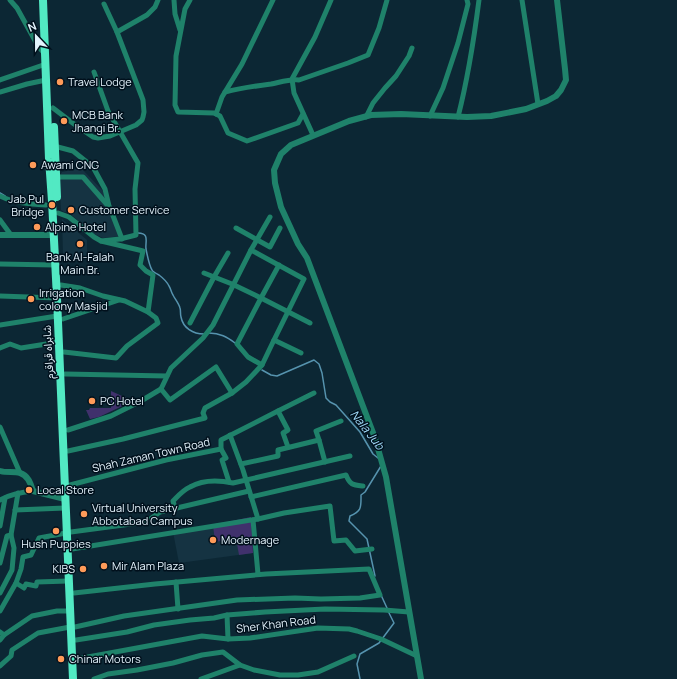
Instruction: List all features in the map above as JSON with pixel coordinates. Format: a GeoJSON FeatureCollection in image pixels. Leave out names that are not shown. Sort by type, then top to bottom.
{"type":"FeatureCollection","features":[{"type":"Feature","properties":{"kind":"highway","name":"شاہراہ قراقرم"},"geometry":{"type":"LineString","coordinates":[[43,0],[46,80],[56,177],[54,207],[55,265],[57,298],[64,352],[68,430],[70,485],[68,581],[70,611],[76,640],[78,679]]}},
{"type":"Feature","properties":{"kind":"highway","name":"شاہراہ قراقرم"},"geometry":{"type":"LineString","coordinates":[[48,0],[53,108],[49,159],[61,285],[59,342],[65,508],[72,549],[74,594],[73,679]]}},
{"type":"Feature","properties":{"kind":"street"},"geometry":{"type":"LineString","coordinates":[[10,0],[17,8],[34,41],[45,54]]}},
{"type":"Feature","properties":{"kind":"street"},"geometry":{"type":"LineString","coordinates":[[117,32],[147,16],[155,7],[158,0]]}},
{"type":"Feature","properties":{"kind":"street"},"geometry":{"type":"LineString","coordinates":[[174,0],[175,14],[180,30]]}},
{"type":"Feature","properties":{"kind":"street"},"geometry":{"type":"LineString","coordinates":[[190,0],[185,10],[176,56],[175,105],[178,112],[214,113],[220,116],[228,133],[247,141],[298,123],[303,114]]}},
{"type":"Feature","properties":{"kind":"street"},"geometry":{"type":"LineString","coordinates":[[216,114],[222,97],[242,64],[273,0]]}},
{"type":"Feature","properties":{"kind":"street"},"geometry":{"type":"LineString","coordinates":[[313,135],[294,93],[292,79],[315,37],[331,0]]}},
{"type":"Feature","properties":{"kind":"street"},"geometry":{"type":"LineString","coordinates":[[225,92],[292,79],[300,80],[368,55],[379,28],[387,0]]}},
{"type":"Feature","properties":{"kind":"street"},"geometry":{"type":"LineString","coordinates":[[430,116],[443,88],[458,43],[468,4],[467,0]]}},
{"type":"Feature","properties":{"kind":"street"},"geometry":{"type":"LineString","coordinates":[[458,117],[476,27],[479,0]]}},
{"type":"Feature","properties":{"kind":"street"},"geometry":{"type":"LineString","coordinates":[[522,0],[538,104]]}},
{"type":"Feature","properties":{"kind":"street"},"geometry":{"type":"LineString","coordinates":[[421,679],[386,477],[381,456],[309,265],[282,207],[275,183],[274,170],[281,154],[291,145],[349,121],[371,115],[401,114],[458,117],[491,116],[526,108],[547,101],[556,96],[566,80],[557,0]]}},
{"type":"Feature","properties":{"kind":"street"},"geometry":{"type":"LineString","coordinates":[[53,108],[93,137],[98,138],[110,136],[136,125],[142,120],[144,100],[117,32],[104,4]]}},
{"type":"Feature","properties":{"kind":"street"},"geometry":{"type":"LineString","coordinates":[[366,117],[373,103],[396,76],[409,56],[412,48]]}},
{"type":"Feature","properties":{"kind":"street"},"geometry":{"type":"LineString","coordinates":[[0,80],[46,64]]}},
{"type":"Feature","properties":{"kind":"street"},"geometry":{"type":"LineString","coordinates":[[94,72],[108,111],[138,163],[135,188],[136,235],[122,239],[101,241]]}},
{"type":"Feature","properties":{"kind":"street"},"geometry":{"type":"LineString","coordinates":[[0,92],[46,80]]}},
{"type":"Feature","properties":{"kind":"street"},"geometry":{"type":"LineString","coordinates":[[54,146],[73,151],[92,167],[105,189],[110,208],[122,239]]}},
{"type":"Feature","properties":{"kind":"street"},"geometry":{"type":"LineString","coordinates":[[56,177],[83,177],[110,208]]}},
{"type":"Feature","properties":{"kind":"street"},"geometry":{"type":"LineString","coordinates":[[0,196],[5,199],[25,204],[54,207],[101,241],[143,251],[140,265],[152,275],[148,312]]}},
{"type":"Feature","properties":{"kind":"street"},"geometry":{"type":"LineString","coordinates":[[68,430],[111,416],[141,401],[160,389],[171,368],[204,336],[216,319],[270,217]]}},
{"type":"Feature","properties":{"kind":"street"},"geometry":{"type":"LineString","coordinates":[[0,220],[11,235]]}},
{"type":"Feature","properties":{"kind":"street"},"geometry":{"type":"LineString","coordinates":[[236,228],[270,247],[280,228]]}},
{"type":"Feature","properties":{"kind":"street"},"geometry":{"type":"LineString","coordinates":[[0,235],[54,235]]}},
{"type":"Feature","properties":{"kind":"street"},"geometry":{"type":"LineString","coordinates":[[68,451],[123,439],[205,418],[203,413],[206,408],[232,393],[252,377],[262,365],[304,279],[252,250]]}},
{"type":"Feature","properties":{"kind":"street"},"geometry":{"type":"LineString","coordinates":[[190,324],[228,253]]}},
{"type":"Feature","properties":{"kind":"street"},"geometry":{"type":"LineString","coordinates":[[0,264],[55,265]]}},
{"type":"Feature","properties":{"kind":"street"},"geometry":{"type":"LineString","coordinates":[[262,365],[248,357],[237,344],[279,265]]}},
{"type":"Feature","properties":{"kind":"street"},"geometry":{"type":"LineString","coordinates":[[204,273],[234,285],[310,323]]}},
{"type":"Feature","properties":{"kind":"street"},"geometry":{"type":"LineString","coordinates":[[61,285],[80,288],[125,302],[148,312],[156,318],[158,323],[128,346],[116,358],[64,352]]}},
{"type":"Feature","properties":{"kind":"street"},"geometry":{"type":"LineString","coordinates":[[0,296],[57,298]]}},
{"type":"Feature","properties":{"kind":"street"},"geometry":{"type":"LineString","coordinates":[[0,325],[60,317],[119,300]]}},
{"type":"Feature","properties":{"kind":"street"},"geometry":{"type":"LineString","coordinates":[[274,340],[301,353]]}},
{"type":"Feature","properties":{"kind":"street"},"geometry":{"type":"LineString","coordinates":[[0,348],[10,344],[22,348],[59,342]]}},
{"type":"Feature","properties":{"kind":"street"},"geometry":{"type":"LineString","coordinates":[[160,389],[170,400],[216,367],[232,393]]}},
{"type":"Feature","properties":{"kind":"street"},"geometry":{"type":"LineString","coordinates":[[65,374],[167,376]]}},
{"type":"Feature","properties":{"kind":"street"},"geometry":{"type":"LineString","coordinates":[[258,574],[256,519],[246,479],[230,435],[314,393]]}},
{"type":"Feature","properties":{"kind":"street"},"geometry":{"type":"LineString","coordinates":[[278,411],[288,430],[283,433],[288,447]]}},
{"type":"Feature","properties":{"kind":"street"},"geometry":{"type":"LineString","coordinates":[[325,462],[316,431],[341,421]]}},
{"type":"Feature","properties":{"kind":"street"},"geometry":{"type":"LineString","coordinates":[[0,427],[20,473],[29,480],[34,491]]}},
{"type":"Feature","properties":{"kind":"street","name":"Shah Zaman Town Road"},"geometry":{"type":"LineString","coordinates":[[70,485],[166,460],[221,449],[221,440],[230,435]]}},
{"type":"Feature","properties":{"kind":"street"},"geometry":{"type":"LineString","coordinates":[[241,464],[278,456],[278,450],[319,440]]}},
{"type":"Feature","properties":{"kind":"street"},"geometry":{"type":"LineString","coordinates":[[221,449],[226,458],[222,460],[229,482]]}},
{"type":"Feature","properties":{"kind":"street"},"geometry":{"type":"LineString","coordinates":[[175,508],[173,501],[178,495],[190,486],[206,481],[223,481],[233,483],[350,456]]}},
{"type":"Feature","properties":{"kind":"street"},"geometry":{"type":"LineString","coordinates":[[2,473],[20,473]]}},
{"type":"Feature","properties":{"kind":"street"},"geometry":{"type":"LineString","coordinates":[[251,497],[346,475],[348,481],[353,485],[363,486]]}},
{"type":"Feature","properties":{"kind":"street"},"geometry":{"type":"LineString","coordinates":[[0,611],[16,583],[23,557],[31,555],[39,538],[69,536],[146,522],[160,512],[249,490]]}},
{"type":"Feature","properties":{"kind":"street"},"geometry":{"type":"LineString","coordinates":[[0,526],[2,499],[18,493],[34,491],[65,499]]}},
{"type":"Feature","properties":{"kind":"street"},"geometry":{"type":"LineString","coordinates":[[0,593],[12,570],[14,548],[11,535],[18,493]]}},
{"type":"Feature","properties":{"kind":"street"},"geometry":{"type":"LineString","coordinates":[[72,549],[330,506],[334,541],[346,540],[355,551],[372,550]]}},
{"type":"Feature","properties":{"kind":"street"},"geometry":{"type":"LineString","coordinates":[[15,510],[65,508]]}},
{"type":"Feature","properties":{"kind":"street"},"geometry":{"type":"LineString","coordinates":[[0,563],[7,536],[11,535]]}},
{"type":"Feature","properties":{"kind":"street"},"geometry":{"type":"LineString","coordinates":[[0,666],[12,656],[12,650],[38,633],[124,616],[237,600],[360,598],[380,595],[369,569],[258,574],[74,594]]}},
{"type":"Feature","properties":{"kind":"street"},"geometry":{"type":"LineString","coordinates":[[16,583],[24,588],[26,584],[36,586],[37,582],[68,581]]}},
{"type":"Feature","properties":{"kind":"street"},"geometry":{"type":"LineString","coordinates":[[176,582],[178,609]]}},
{"type":"Feature","properties":{"kind":"street","name":"Sher Khan Road"},"geometry":{"type":"LineString","coordinates":[[76,640],[127,632],[154,625],[214,618],[227,615],[318,609],[409,612]]}},
{"type":"Feature","properties":{"kind":"street"},"geometry":{"type":"LineString","coordinates":[[0,640],[2,634],[32,616],[57,611],[70,611]]}},
{"type":"Feature","properties":{"kind":"street","name":"Sher Khan Road"},"geometry":{"type":"LineString","coordinates":[[227,615],[228,639],[250,638],[318,628],[349,629],[383,640],[417,656]]}},
{"type":"Feature","properties":{"kind":"street"},"geometry":{"type":"LineString","coordinates":[[77,659],[202,636],[228,639]]}},
{"type":"Feature","properties":{"kind":"street"},"geometry":{"type":"LineString","coordinates":[[94,679],[108,674],[151,667],[202,655],[223,652],[240,665],[261,671],[298,675],[318,672],[354,656]]}},
{"type":"Feature","properties":{"kind":"street"},"geometry":{"type":"LineString","coordinates":[[201,679],[240,665]]}},
{"type":"Feature","properties":{"kind":"shaded area"},"geometry":{"type":"Polygon","coordinates":[[[81,168],[105,193],[122,236],[103,238],[94,234],[68,212],[61,210],[59,177],[62,172],[81,168]]]}},
{"type":"Feature","properties":{"kind":"shaded area"},"geometry":{"type":"Polygon","coordinates":[[[62,219],[87,240],[87,260],[63,254],[62,219]]]}},
{"type":"Feature","properties":{"kind":"shaded area"},"geometry":{"type":"Polygon","coordinates":[[[111,391],[133,401],[99,417],[90,419],[86,410],[89,410],[90,408],[111,408],[111,391]]]}},
{"type":"Feature","properties":{"kind":"shaded area","name":"Modernage"},"geometry":{"type":"Polygon","coordinates":[[[251,517],[253,553],[179,563],[173,532],[251,517]]]}},
{"type":"Feature","properties":{"kind":"shaded area"},"geometry":{"type":"Polygon","coordinates":[[[251,517],[253,553],[239,555],[236,538],[215,542],[213,525],[251,517]]]}},
{"type":"Feature","properties":{"kind":"waterway","name":"Nala Jub"},"geometry":{"type":"LineString","coordinates":[[0,193],[5,196]]}},
{"type":"Feature","properties":{"kind":"waterway","name":"Nala Jub"},"geometry":{"type":"LineString","coordinates":[[138,233],[142,233],[146,236],[146,249],[151,268],[162,277],[170,288],[179,306],[182,321],[192,332],[204,334]]}},
{"type":"Feature","properties":{"kind":"waterway","name":"Nala Jub"},"geometry":{"type":"LineString","coordinates":[[209,333],[223,336],[235,343]]}},
{"type":"Feature","properties":{"kind":"waterway","name":"Nala Jub"},"geometry":{"type":"LineString","coordinates":[[262,370],[271,375],[277,376],[314,360],[319,364],[322,373],[326,398],[336,405],[360,432],[373,454],[378,458]]}},
{"type":"Feature","properties":{"kind":"waterway","name":"Nala Jub"},"geometry":{"type":"LineString","coordinates":[[375,576],[367,539],[349,521],[350,516],[359,510],[361,506],[361,495],[365,492],[381,466]]}},
{"type":"Feature","properties":{"kind":"waterway","name":"Nala Jub"},"geometry":{"type":"LineString","coordinates":[[381,595],[387,608]]}},
{"type":"Feature","properties":{"kind":"waterway","name":"Nala Jub"},"geometry":{"type":"LineString","coordinates":[[360,679],[357,664],[360,654],[379,643],[394,623],[388,611]]}},
{"type":"Feature","properties":{"kind":"place","name":"Travel Lodge"},"geometry":{"type":"Point","coordinates":[60,82]}},
{"type":"Feature","properties":{"kind":"place","name":"MCB Bank Jhangi Br."},"geometry":{"type":"Point","coordinates":[64,121]}},
{"type":"Feature","properties":{"kind":"place","name":"Awami CNG"},"geometry":{"type":"Point","coordinates":[33,165]}},
{"type":"Feature","properties":{"kind":"place","name":"Jab Pul Bridge"},"geometry":{"type":"Point","coordinates":[52,205]}},
{"type":"Feature","properties":{"kind":"place","name":"Customer Service"},"geometry":{"type":"Point","coordinates":[71,210]}},
{"type":"Feature","properties":{"kind":"place","name":"Alpine Hotel"},"geometry":{"type":"Point","coordinates":[37,227]}},
{"type":"Feature","properties":{"kind":"place","name":"Bank Al-Falah Main Br."},"geometry":{"type":"Point","coordinates":[80,244]}},
{"type":"Feature","properties":{"kind":"place","name":"Irrigation colony Masjid"},"geometry":{"type":"Point","coordinates":[31,299]}},
{"type":"Feature","properties":{"kind":"place","name":"PC Hotel"},"geometry":{"type":"Point","coordinates":[92,401]}},
{"type":"Feature","properties":{"kind":"place","name":"Local Store"},"geometry":{"type":"Point","coordinates":[29,490]}},
{"type":"Feature","properties":{"kind":"place","name":"Virtual University Abbotabad Campus"},"geometry":{"type":"Point","coordinates":[84,514]}},
{"type":"Feature","properties":{"kind":"place","name":"Hush Puppies"},"geometry":{"type":"Point","coordinates":[56,531]}},
{"type":"Feature","properties":{"kind":"place","name":"Modernage"},"geometry":{"type":"Point","coordinates":[213,540]}},
{"type":"Feature","properties":{"kind":"place","name":"Mir Alam Plaza"},"geometry":{"type":"Point","coordinates":[104,566]}},
{"type":"Feature","properties":{"kind":"place","name":"KIBS"},"geometry":{"type":"Point","coordinates":[83,569]}},
{"type":"Feature","properties":{"kind":"place","name":"Chinar Motors"},"geometry":{"type":"Point","coordinates":[61,659]}}]}
